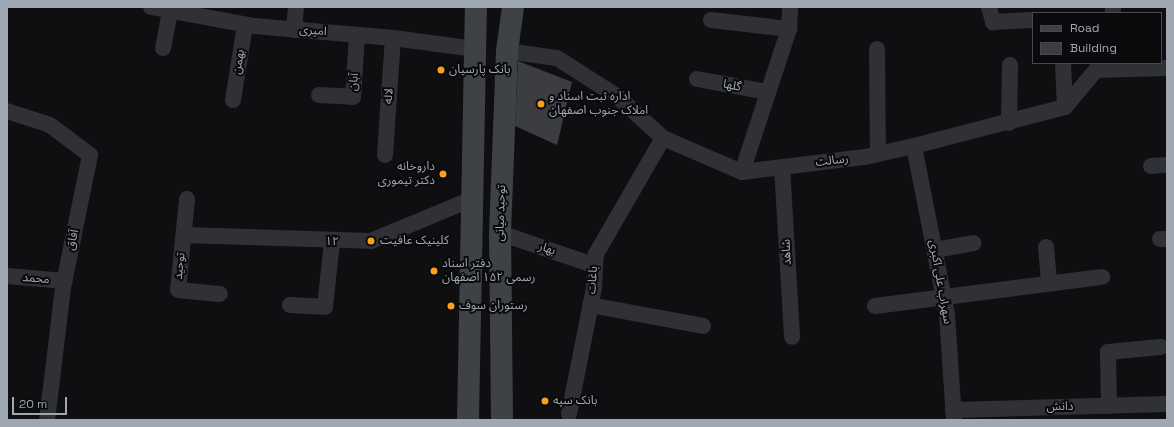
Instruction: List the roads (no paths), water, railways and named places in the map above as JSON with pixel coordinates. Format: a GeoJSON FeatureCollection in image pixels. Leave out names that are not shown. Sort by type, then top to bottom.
{"type":"FeatureCollection","features":[{"type":"Feature","properties":{"kind":"main road"},"geometry":{"type":"LineString","coordinates":[[468,420],[476,7]]}},
{"type":"Feature","properties":{"kind":"main road","name":"توحید میانی"},"geometry":{"type":"LineString","coordinates":[[502,420],[500,233],[504,166],[507,51],[513,7]]}},
{"type":"Feature","properties":{"kind":"main road"},"geometry":{"type":"LineString","coordinates":[[473,168],[504,166]]}},
{"type":"Feature","properties":{"kind":"street","name":"امیری"},"geometry":{"type":"LineString","coordinates":[[151,7],[170,12],[245,25],[393,38],[475,49]]}},
{"type":"Feature","properties":{"kind":"street"},"geometry":{"type":"LineString","coordinates":[[294,30],[296,7]]}},
{"type":"Feature","properties":{"kind":"street"},"geometry":{"type":"LineString","coordinates":[[507,51],[558,58],[584,73],[618,97],[663,138],[742,172],[789,29],[790,7]]}},
{"type":"Feature","properties":{"kind":"street"},"geometry":{"type":"LineString","coordinates":[[989,7],[993,22],[1032,20]]}},
{"type":"Feature","properties":{"kind":"street"},"geometry":{"type":"LineString","coordinates":[[163,48],[170,12]]}},
{"type":"Feature","properties":{"kind":"street"},"geometry":{"type":"LineString","coordinates":[[711,20],[789,29]]}},
{"type":"Feature","properties":{"kind":"street","name":"بهمن"},"geometry":{"type":"LineString","coordinates":[[233,100],[245,25]]}},
{"type":"Feature","properties":{"kind":"street","name":"آبان"},"geometry":{"type":"LineString","coordinates":[[319,94],[352,97],[356,35]]}},
{"type":"Feature","properties":{"kind":"street","name":"لاله"},"geometry":{"type":"LineString","coordinates":[[385,155],[393,38]]}},
{"type":"Feature","properties":{"kind":"street"},"geometry":{"type":"LineString","coordinates":[[877,49],[878,154]]}},
{"type":"Feature","properties":{"kind":"street"},"geometry":{"type":"LineString","coordinates":[[1063,64],[1065,107]]}},
{"type":"Feature","properties":{"kind":"street"},"geometry":{"type":"LineString","coordinates":[[1009,123],[1010,65]]}},
{"type":"Feature","properties":{"kind":"street"},"geometry":{"type":"LineString","coordinates":[[1065,107],[1074,100],[1087,76],[1096,70],[1113,66],[1167,68]]}},
{"type":"Feature","properties":{"kind":"street","name":"گلها"},"geometry":{"type":"LineString","coordinates":[[697,79],[768,92]]}},
{"type":"Feature","properties":{"kind":"street","name":"رسالت"},"geometry":{"type":"LineString","coordinates":[[742,172],[878,154],[1009,123],[1065,107]]}},
{"type":"Feature","properties":{"kind":"street","name":"آفاق"},"geometry":{"type":"LineString","coordinates":[[7,111],[50,125],[90,155],[65,281],[47,420]]}},
{"type":"Feature","properties":{"kind":"street","name":"باغات"},"geometry":{"type":"LineString","coordinates":[[569,414],[590,305],[593,265],[596,254],[663,138]]}},
{"type":"Feature","properties":{"kind":"street","name":"سهراب علی اکبری"},"geometry":{"type":"LineString","coordinates":[[914,146],[944,297],[954,415]]}},
{"type":"Feature","properties":{"kind":"street"},"geometry":{"type":"LineString","coordinates":[[1151,166],[1167,165]]}},
{"type":"Feature","properties":{"kind":"street","name":"شاهد"},"geometry":{"type":"LineString","coordinates":[[782,167],[792,337]]}},
{"type":"Feature","properties":{"kind":"street","name":"توحید"},"geometry":{"type":"LineString","coordinates":[[187,199],[178,290],[220,294]]}},
{"type":"Feature","properties":{"kind":"street","name":"۱۲"},"geometry":{"type":"LineString","coordinates":[[184,235],[332,242],[371,241],[472,199]]}},
{"type":"Feature","properties":{"kind":"street","name":"بهار"},"geometry":{"type":"LineString","coordinates":[[500,233],[593,265]]}},
{"type":"Feature","properties":{"kind":"street"},"geometry":{"type":"LineString","coordinates":[[290,305],[326,306],[332,242]]}},
{"type":"Feature","properties":{"kind":"street"},"geometry":{"type":"LineString","coordinates":[[935,250],[973,243]]}},
{"type":"Feature","properties":{"kind":"street"},"geometry":{"type":"LineString","coordinates":[[1046,246],[1050,283]]}},
{"type":"Feature","properties":{"kind":"street","name":"محمد"},"geometry":{"type":"LineString","coordinates":[[7,276],[65,281]]}},
{"type":"Feature","properties":{"kind":"street"},"geometry":{"type":"LineString","coordinates":[[874,306],[1102,277]]}},
{"type":"Feature","properties":{"kind":"street"},"geometry":{"type":"LineString","coordinates":[[590,305],[703,326]]}},
{"type":"Feature","properties":{"kind":"street"},"geometry":{"type":"LineString","coordinates":[[1109,406],[1108,352],[1161,346]]}},
{"type":"Feature","properties":{"kind":"street","name":"دانش"},"geometry":{"type":"LineString","coordinates":[[954,415],[1167,404]]}},
{"type":"Feature","properties":{"kind":"place","name":"بانک پارسیان"},"geometry":{"type":"Point","coordinates":[441,70]}},
{"type":"Feature","properties":{"kind":"place","name":"اداره ثبت اسناد و املاک جنوب اصفهان"},"geometry":{"type":"Point","coordinates":[541,104]}},
{"type":"Feature","properties":{"kind":"place","name":"داروخانه دکتر تیموری"},"geometry":{"type":"Point","coordinates":[443,174]}},
{"type":"Feature","properties":{"kind":"place","name":"کلینیک عافیت"},"geometry":{"type":"Point","coordinates":[371,241]}},
{"type":"Feature","properties":{"kind":"place","name":"دفتر اسناد رسمی ۱۵۲ اصفهان"},"geometry":{"type":"Point","coordinates":[434,271]}},
{"type":"Feature","properties":{"kind":"place","name":"رستوران سوف"},"geometry":{"type":"Point","coordinates":[451,306]}},
{"type":"Feature","properties":{"kind":"place","name":"بانک سپه"},"geometry":{"type":"Point","coordinates":[545,401]}}]}
